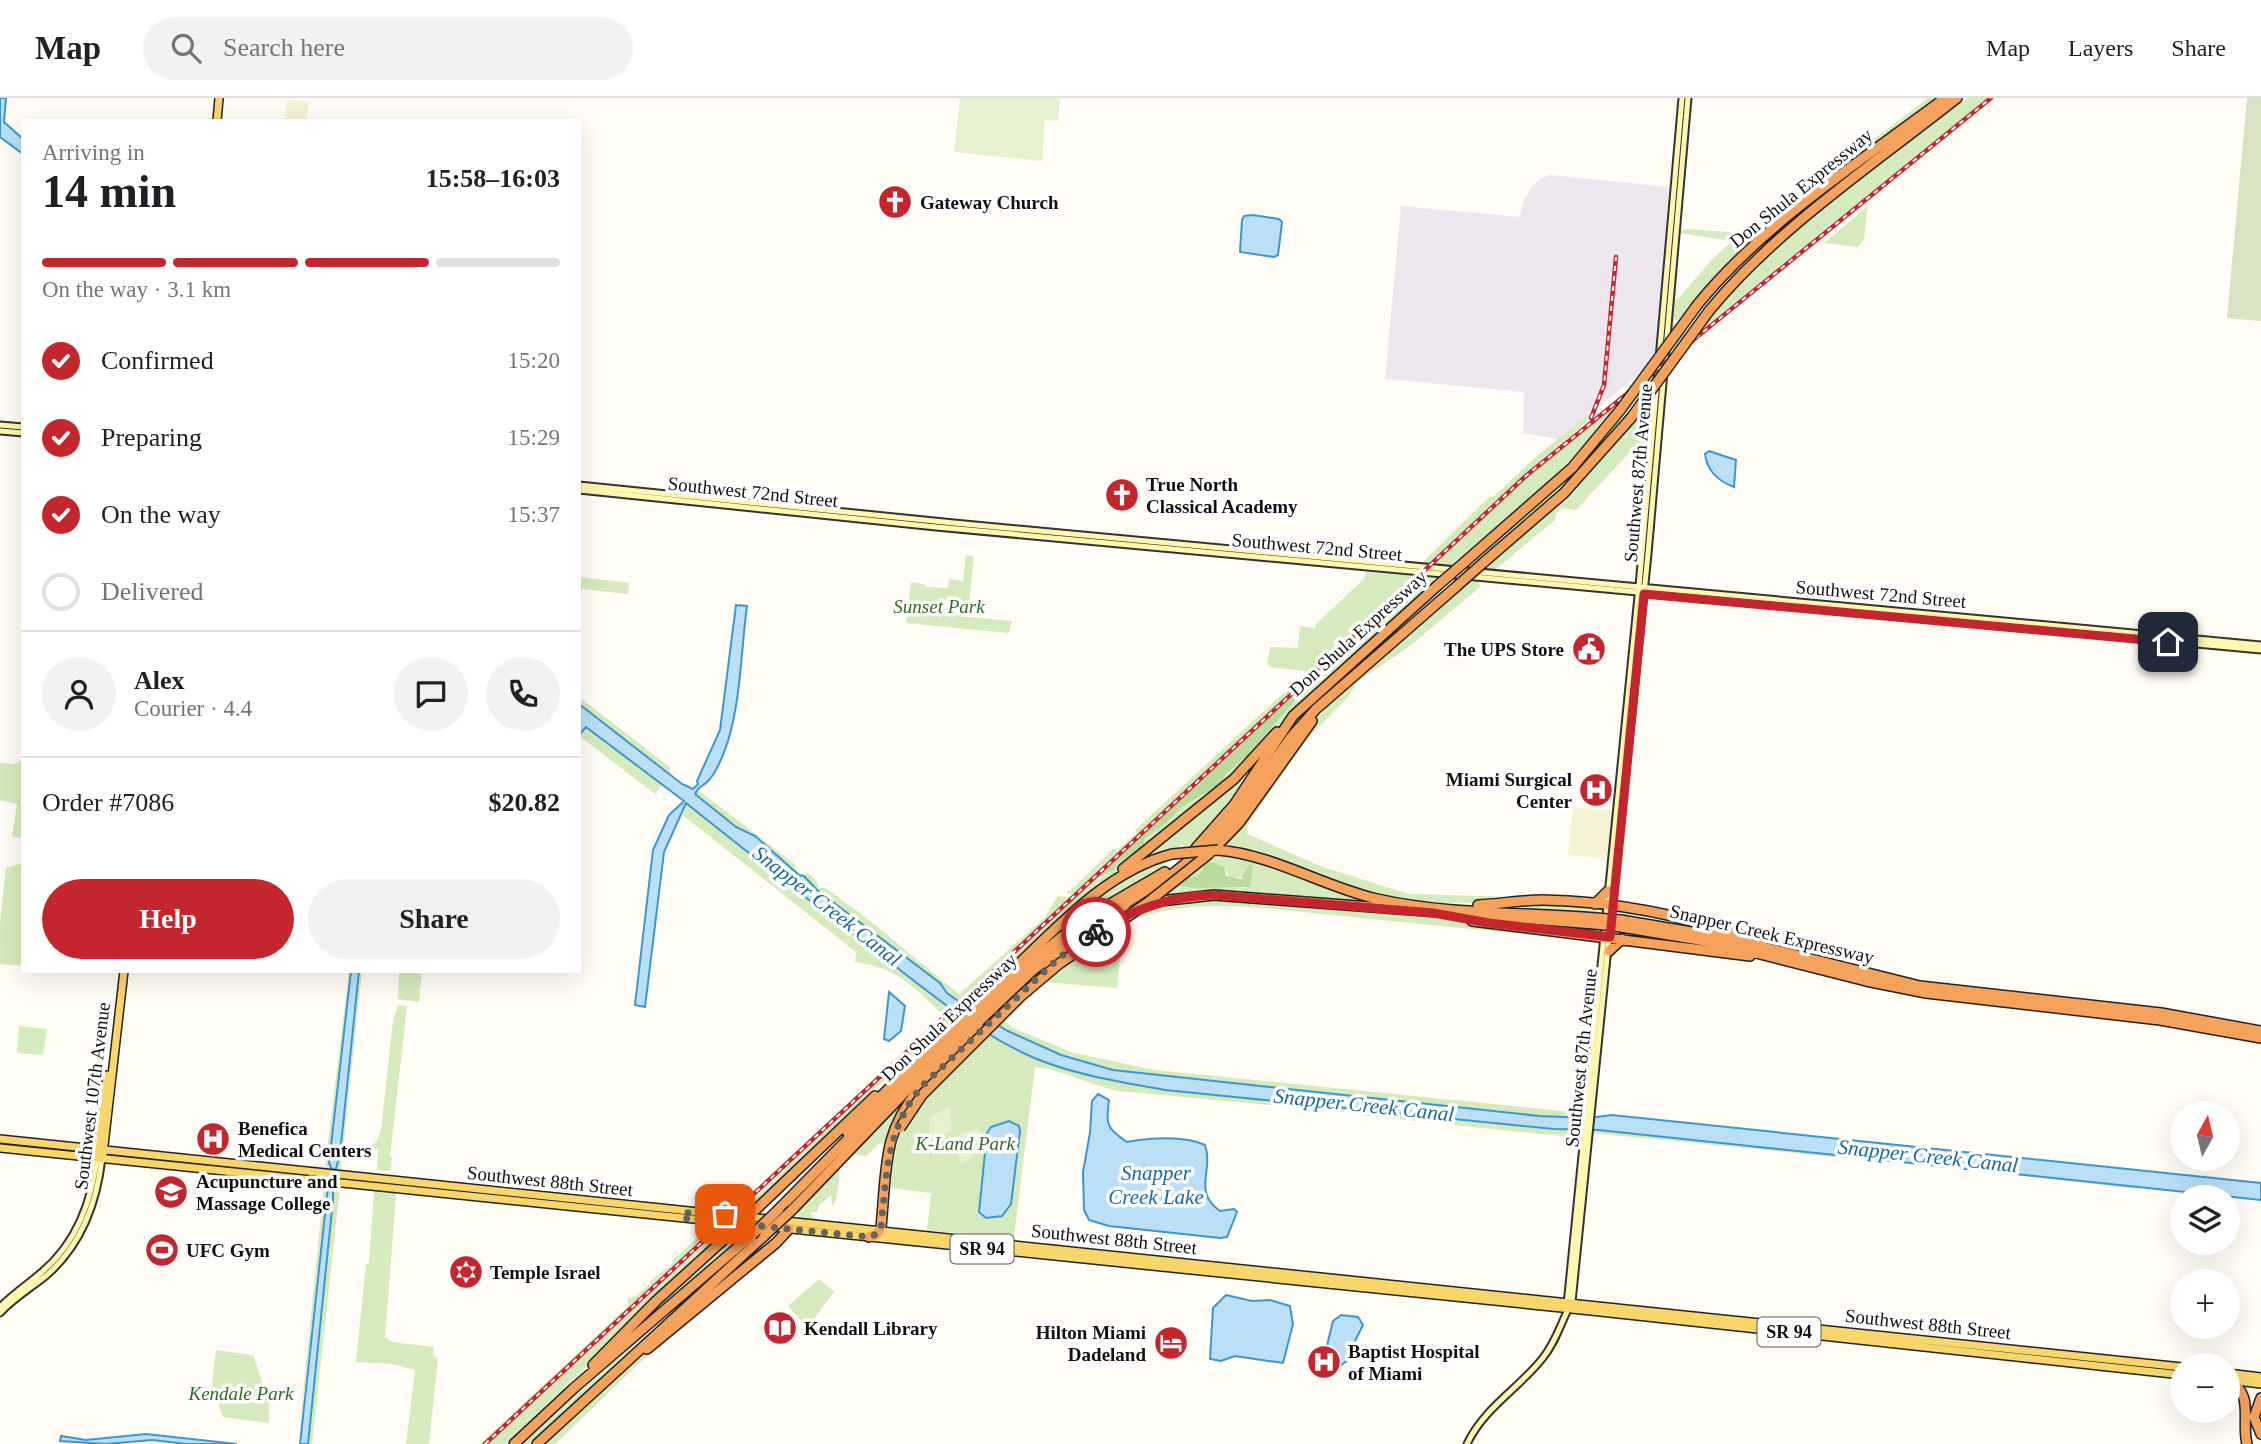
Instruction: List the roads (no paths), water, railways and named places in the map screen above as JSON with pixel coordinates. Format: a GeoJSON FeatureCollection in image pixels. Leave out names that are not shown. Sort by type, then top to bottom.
{"type":"FeatureCollection","features":[{"type":"Feature","properties":{"kind":"highway","name":"Don Shula Expressway"},"geometry":{"type":"LineString","coordinates":[[514,1444],[574,1388],[752,1235],[907,1079],[969,1026],[1062,936],[1104,906],[1170,869],[1200,845],[1234,805],[1293,716],[1572,468],[1621,409],[1698,304],[1744,254],[1778,224],[1945,98]]}},
{"type":"Feature","properties":{"kind":"highway","name":"Don Shula Expressway"},"geometry":{"type":"LineString","coordinates":[[984,1012],[1075,936],[1175,872],[1211,843],[1240,809],[1291,737],[1316,709],[1581,476],[1631,418],[1709,311],[1752,263],[1957,98]]}},
{"type":"Feature","properties":{"kind":"highway"},"geometry":{"type":"LineString","coordinates":[[888,1163],[900,1128],[922,1095],[1028,990],[1059,964],[1214,851],[1239,823],[1317,715],[1373,662],[1376,655]]}},
{"type":"Feature","properties":{"kind":"highway"},"geometry":{"type":"LineString","coordinates":[[1107,885],[1234,779],[1293,716]]}},
{"type":"Feature","properties":{"kind":"highway","name":"Snapper Creek Expressway"},"geometry":{"type":"LineString","coordinates":[[818,1169],[846,1133],[901,1075],[969,1026],[1107,885],[1139,866],[1172,853],[1214,851],[1257,857],[1366,896],[1432,910]]}},
{"type":"Feature","properties":{"kind":"highway"},"geometry":{"type":"LineString","coordinates":[[1592,904],[1611,893],[1625,908]]}},
{"type":"Feature","properties":{"kind":"highway","name":"Snapper Creek Expressway"},"geometry":{"type":"LineString","coordinates":[[1075,936],[1125,911],[1182,897],[1231,895],[1596,921],[1700,939],[1931,987],[2161,1013],[2261,1031]]}},
{"type":"Feature","properties":{"kind":"highway"},"geometry":{"type":"LineString","coordinates":[[984,1012],[1086,938],[1131,914],[1182,897]]}},
{"type":"Feature","properties":{"kind":"highway"},"geometry":{"type":"LineString","coordinates":[[1432,910],[1533,900],[1625,908],[1713,926],[1797,960]]}},
{"type":"Feature","properties":{"kind":"highway"},"geometry":{"type":"LineString","coordinates":[[1432,910],[1494,924],[1797,960]]}},
{"type":"Feature","properties":{"kind":"highway"},"geometry":{"type":"LineString","coordinates":[[1609,951],[1615,943],[1624,939]]}},
{"type":"Feature","properties":{"kind":"highway","name":"Snapper Creek Expressway"},"geometry":{"type":"LineString","coordinates":[[1797,960],[1926,993],[2160,1020],[2261,1038]]}},
{"type":"Feature","properties":{"kind":"highway","name":"Don Shula Expressway"},"geometry":{"type":"LineString","coordinates":[[537,1444],[792,1210],[969,1026]]}},
{"type":"Feature","properties":{"kind":"highway"},"geometry":{"type":"LineString","coordinates":[[869,1237],[880,1230],[894,1132],[911,1099],[969,1026]]}},
{"type":"Feature","properties":{"kind":"highway"},"geometry":{"type":"LineString","coordinates":[[574,1388],[582,1376],[634,1323],[745,1220],[853,1113],[901,1075]]}},
{"type":"Feature","properties":{"kind":"highway"},"geometry":{"type":"LineString","coordinates":[[725,1222],[729,1230],[728,1236]]}},
{"type":"Feature","properties":{"kind":"highway"},"geometry":{"type":"LineString","coordinates":[[626,1361],[640,1355],[776,1243],[787,1224]]}},
{"type":"Feature","properties":{"kind":"highway"},"geometry":{"type":"LineString","coordinates":[[2240,1390],[2253,1444]]}},
{"type":"Feature","properties":{"kind":"highway"},"geometry":{"type":"LineString","coordinates":[[2261,1398],[2254,1417],[2261,1434]]}},
{"type":"Feature","properties":{"kind":"highway"},"geometry":{"type":"LineString","coordinates":[[2246,1416],[2247,1444]]}},
{"type":"Feature","properties":{"kind":"main road"},"geometry":{"type":"LineString","coordinates":[[215,119],[217,98]]}},
{"type":"Feature","properties":{"kind":"main road","name":"Southwest 87th Avenue"},"geometry":{"type":"LineString","coordinates":[[1641,590],[1649,456],[1665,318],[1682,127],[1682,98]]}},
{"type":"Feature","properties":{"kind":"main road","name":"Southwest 87th Avenue"},"geometry":{"type":"LineString","coordinates":[[1682,127],[1688,98]]}},
{"type":"Feature","properties":{"kind":"main road","name":"Southwest 87th Avenue"},"geometry":{"type":"LineString","coordinates":[[1623,769],[1629,738],[1635,643],[1655,450],[1656,408]]}},
{"type":"Feature","properties":{"kind":"main road"},"geometry":{"type":"LineString","coordinates":[[3,428],[20,430]]}},
{"type":"Feature","properties":{"kind":"main road"},"geometry":{"type":"LineString","coordinates":[[1649,456],[1655,450]]}},
{"type":"Feature","properties":{"kind":"main road","name":"Southwest 72nd Street"},"geometry":{"type":"LineString","coordinates":[[581,485],[838,514],[1507,578],[1734,596],[2261,650]]}},
{"type":"Feature","properties":{"kind":"main road","name":"Southwest 72nd Street"},"geometry":{"type":"LineString","coordinates":[[581,490],[657,495]]}},
{"type":"Feature","properties":{"kind":"main road","name":"Southwest 72nd Street"},"geometry":{"type":"LineString","coordinates":[[1641,590],[1718,600],[2261,645]]}},
{"type":"Feature","properties":{"kind":"main road"},"geometry":{"type":"LineString","coordinates":[[1718,600],[1731,599],[1734,596]]}},
{"type":"Feature","properties":{"kind":"main road","name":"Southwest 87th Avenue"},"geometry":{"type":"LineString","coordinates":[[1467,1444],[1488,1412],[1548,1352],[1561,1330],[1569,1304],[1619,813],[1624,731],[1630,701]]}},
{"type":"Feature","properties":{"kind":"main road"},"geometry":{"type":"LineString","coordinates":[[1624,731],[1629,738]]}},
{"type":"Feature","properties":{"kind":"main road","name":"Southwest 87th Avenue"},"geometry":{"type":"LineString","coordinates":[[1587,1117],[1609,951],[1607,937]]}},
{"type":"Feature","properties":{"kind":"main road","name":"Southwest 107th Avenue"},"geometry":{"type":"LineString","coordinates":[[0,1307],[62,1255],[79,1228],[98,1188],[122,973]]}},
{"type":"Feature","properties":{"kind":"main road","name":"Southwest 88th Street"},"geometry":{"type":"LineString","coordinates":[[0,1139],[186,1167],[682,1218],[725,1222],[745,1220]]}},
{"type":"Feature","properties":{"kind":"main road","name":"Southwest 88th Street"},"geometry":{"type":"LineString","coordinates":[[0,1148],[195,1160],[690,1211],[745,1220],[880,1230],[1254,1277],[1569,1304],[2027,1354],[2170,1366]]}},
{"type":"Feature","properties":{"kind":"main road","name":"Southwest 107th Avenue"},"geometry":{"type":"LineString","coordinates":[[0,1313],[78,1238],[100,1154]]}},
{"type":"Feature","properties":{"kind":"main road"},"geometry":{"type":"LineString","coordinates":[[186,1167],[195,1160]]}},
{"type":"Feature","properties":{"kind":"main road"},"geometry":{"type":"LineString","coordinates":[[682,1218],[690,1211]]}},
{"type":"Feature","properties":{"kind":"main road","name":"Southwest 88th Street"},"geometry":{"type":"LineString","coordinates":[[787,1224],[869,1237],[970,1243]]}},
{"type":"Feature","properties":{"kind":"main road","name":"Southwest 88th Street"},"geometry":{"type":"LineString","coordinates":[[1017,1249],[1249,1269],[1386,1287]]}},
{"type":"Feature","properties":{"kind":"main road"},"geometry":{"type":"LineString","coordinates":[[1249,1269],[1254,1277]]}},
{"type":"Feature","properties":{"kind":"main road","name":"Southwest 88th Street"},"geometry":{"type":"LineString","coordinates":[[1569,1304],[2027,1354],[2170,1373]]}},
{"type":"Feature","properties":{"kind":"main road"},"geometry":{"type":"LineString","coordinates":[[2240,1374],[2261,1377]]}},
{"type":"Feature","properties":{"kind":"main road"},"geometry":{"type":"LineString","coordinates":[[2240,1381],[2261,1384]]}},
{"type":"Feature","properties":{"kind":"water"},"geometry":{"type":"Polygon","coordinates":[[[0,98],[6,98],[4,122],[21,137],[21,153],[0,137],[0,98]]]}},
{"type":"Feature","properties":{"kind":"water"},"geometry":{"type":"Polygon","coordinates":[[[1244,216],[1279,219],[1282,222],[1278,255],[1274,257],[1240,252],[1242,220],[1244,216]]]}},
{"type":"Feature","properties":{"kind":"water"},"geometry":{"type":"Polygon","coordinates":[[[1709,451],[1736,460],[1734,487],[1723,482],[1711,470],[1705,454],[1709,451]]]}},
{"type":"Feature","properties":{"kind":"water","name":"Snapper Creek Canal"},"geometry":{"type":"Polygon","coordinates":[[[736,605],[747,606],[732,725],[718,766],[695,794],[736,827],[755,836],[817,890],[940,983],[947,993],[961,1003],[1008,1031],[1061,1055],[1113,1070],[1539,1116],[1589,1118],[1612,1115],[2261,1183],[2261,1200],[2240,1198],[2240,1185],[2170,1185],[2170,1190],[1598,1130],[1554,1129],[1165,1090],[1081,1073],[1032,1057],[975,1025],[939,1000],[686,803],[664,852],[645,1007],[635,1005],[653,850],[669,815],[684,801],[586,727],[581,733],[581,706],[682,784],[693,789],[698,784],[720,730],[736,605]]]}},
{"type":"Feature","properties":{"kind":"water"},"geometry":{"type":"Polygon","coordinates":[[[351,973],[359,973],[340,1154],[336,1169],[332,1170],[329,1163],[351,973]]]}},
{"type":"Feature","properties":{"kind":"water"},"geometry":{"type":"Polygon","coordinates":[[[889,992],[905,1006],[901,1031],[889,1041],[884,1039],[889,992]]]}},
{"type":"Feature","properties":{"kind":"water","name":"Snapper Creek Lake"},"geometry":{"type":"Polygon","coordinates":[[[1098,1094],[1109,1100],[1108,1121],[1111,1129],[1127,1142],[1177,1139],[1205,1145],[1207,1196],[1220,1211],[1234,1209],[1237,1212],[1227,1237],[1109,1226],[1089,1220],[1084,1210],[1083,1172],[1092,1101],[1098,1094]]]}},
{"type":"Feature","properties":{"kind":"water"},"geometry":{"type":"Polygon","coordinates":[[[1009,1121],[1019,1126],[1020,1131],[1011,1204],[1002,1216],[986,1218],[979,1212],[987,1133],[991,1127],[1009,1121]]]}},
{"type":"Feature","properties":{"kind":"water"},"geometry":{"type":"Polygon","coordinates":[[[328,1187],[333,1187],[333,1200],[308,1444],[300,1444],[328,1187]]]}},
{"type":"Feature","properties":{"kind":"water"},"geometry":{"type":"Polygon","coordinates":[[[1226,1295],[1252,1301],[1270,1300],[1290,1306],[1293,1324],[1283,1363],[1235,1356],[1221,1361],[1210,1359],[1213,1308],[1226,1295]]]}},
{"type":"Feature","properties":{"kind":"water"},"geometry":{"type":"Polygon","coordinates":[[[1341,1315],[1358,1317],[1363,1325],[1352,1347],[1351,1358],[1341,1365],[1335,1361],[1326,1362],[1324,1358],[1333,1321],[1341,1315]]]}},
{"type":"Feature","properties":{"kind":"water"},"geometry":{"type":"Polygon","coordinates":[[[146,1434],[237,1444],[187,1444],[152,1440],[106,1444],[60,1441],[61,1436],[86,1440],[146,1434]]]}},
{"type":"Feature","properties":{"kind":"railway"},"geometry":{"type":"LineString","coordinates":[[485,1444],[1527,475],[1991,98]]}},
{"type":"Feature","properties":{"kind":"railway"},"geometry":{"type":"LineString","coordinates":[[1591,418],[1604,385],[1616,257]]}},
{"type":"Feature","properties":{"kind":"place","name":"Gateway Church"},"geometry":{"type":"Point","coordinates":[895,202]}},
{"type":"Feature","properties":{"kind":"place","name":"True North Classical Academy"},"geometry":{"type":"Point","coordinates":[1122,495]}},
{"type":"Feature","properties":{"kind":"place","name":"The UPS Store"},"geometry":{"type":"Point","coordinates":[1589,649]}},
{"type":"Feature","properties":{"kind":"place","name":"Miami Surgical Center"},"geometry":{"type":"Point","coordinates":[1596,790]}},
{"type":"Feature","properties":{"kind":"place","name":"Benefica Medical Centers"},"geometry":{"type":"Point","coordinates":[213,1139]}},
{"type":"Feature","properties":{"kind":"place","name":"Acupuncture and Massage College"},"geometry":{"type":"Point","coordinates":[171,1192]}},
{"type":"Feature","properties":{"kind":"place","name":"UFC Gym"},"geometry":{"type":"Point","coordinates":[162,1250]}},
{"type":"Feature","properties":{"kind":"place","name":"Temple Israel"},"geometry":{"type":"Point","coordinates":[466,1272]}},
{"type":"Feature","properties":{"kind":"place","name":"Kendall Library"},"geometry":{"type":"Point","coordinates":[780,1328]}},
{"type":"Feature","properties":{"kind":"place","name":"Hilton Miami Dadeland"},"geometry":{"type":"Point","coordinates":[1171,1343]}},
{"type":"Feature","properties":{"kind":"place","name":"Baptist Hospital of Miami"},"geometry":{"type":"Point","coordinates":[1324,1362]}},
{"type":"Feature","properties":{"kind":"park label","name":"Sunset Park"},"geometry":{"type":"Point","coordinates":[939,606]}},
{"type":"Feature","properties":{"kind":"park label","name":"K-Land Park"},"geometry":{"type":"Point","coordinates":[965,1143]}},
{"type":"Feature","properties":{"kind":"park label","name":"Kendale Park"},"geometry":{"type":"Point","coordinates":[241,1393]}}]}
